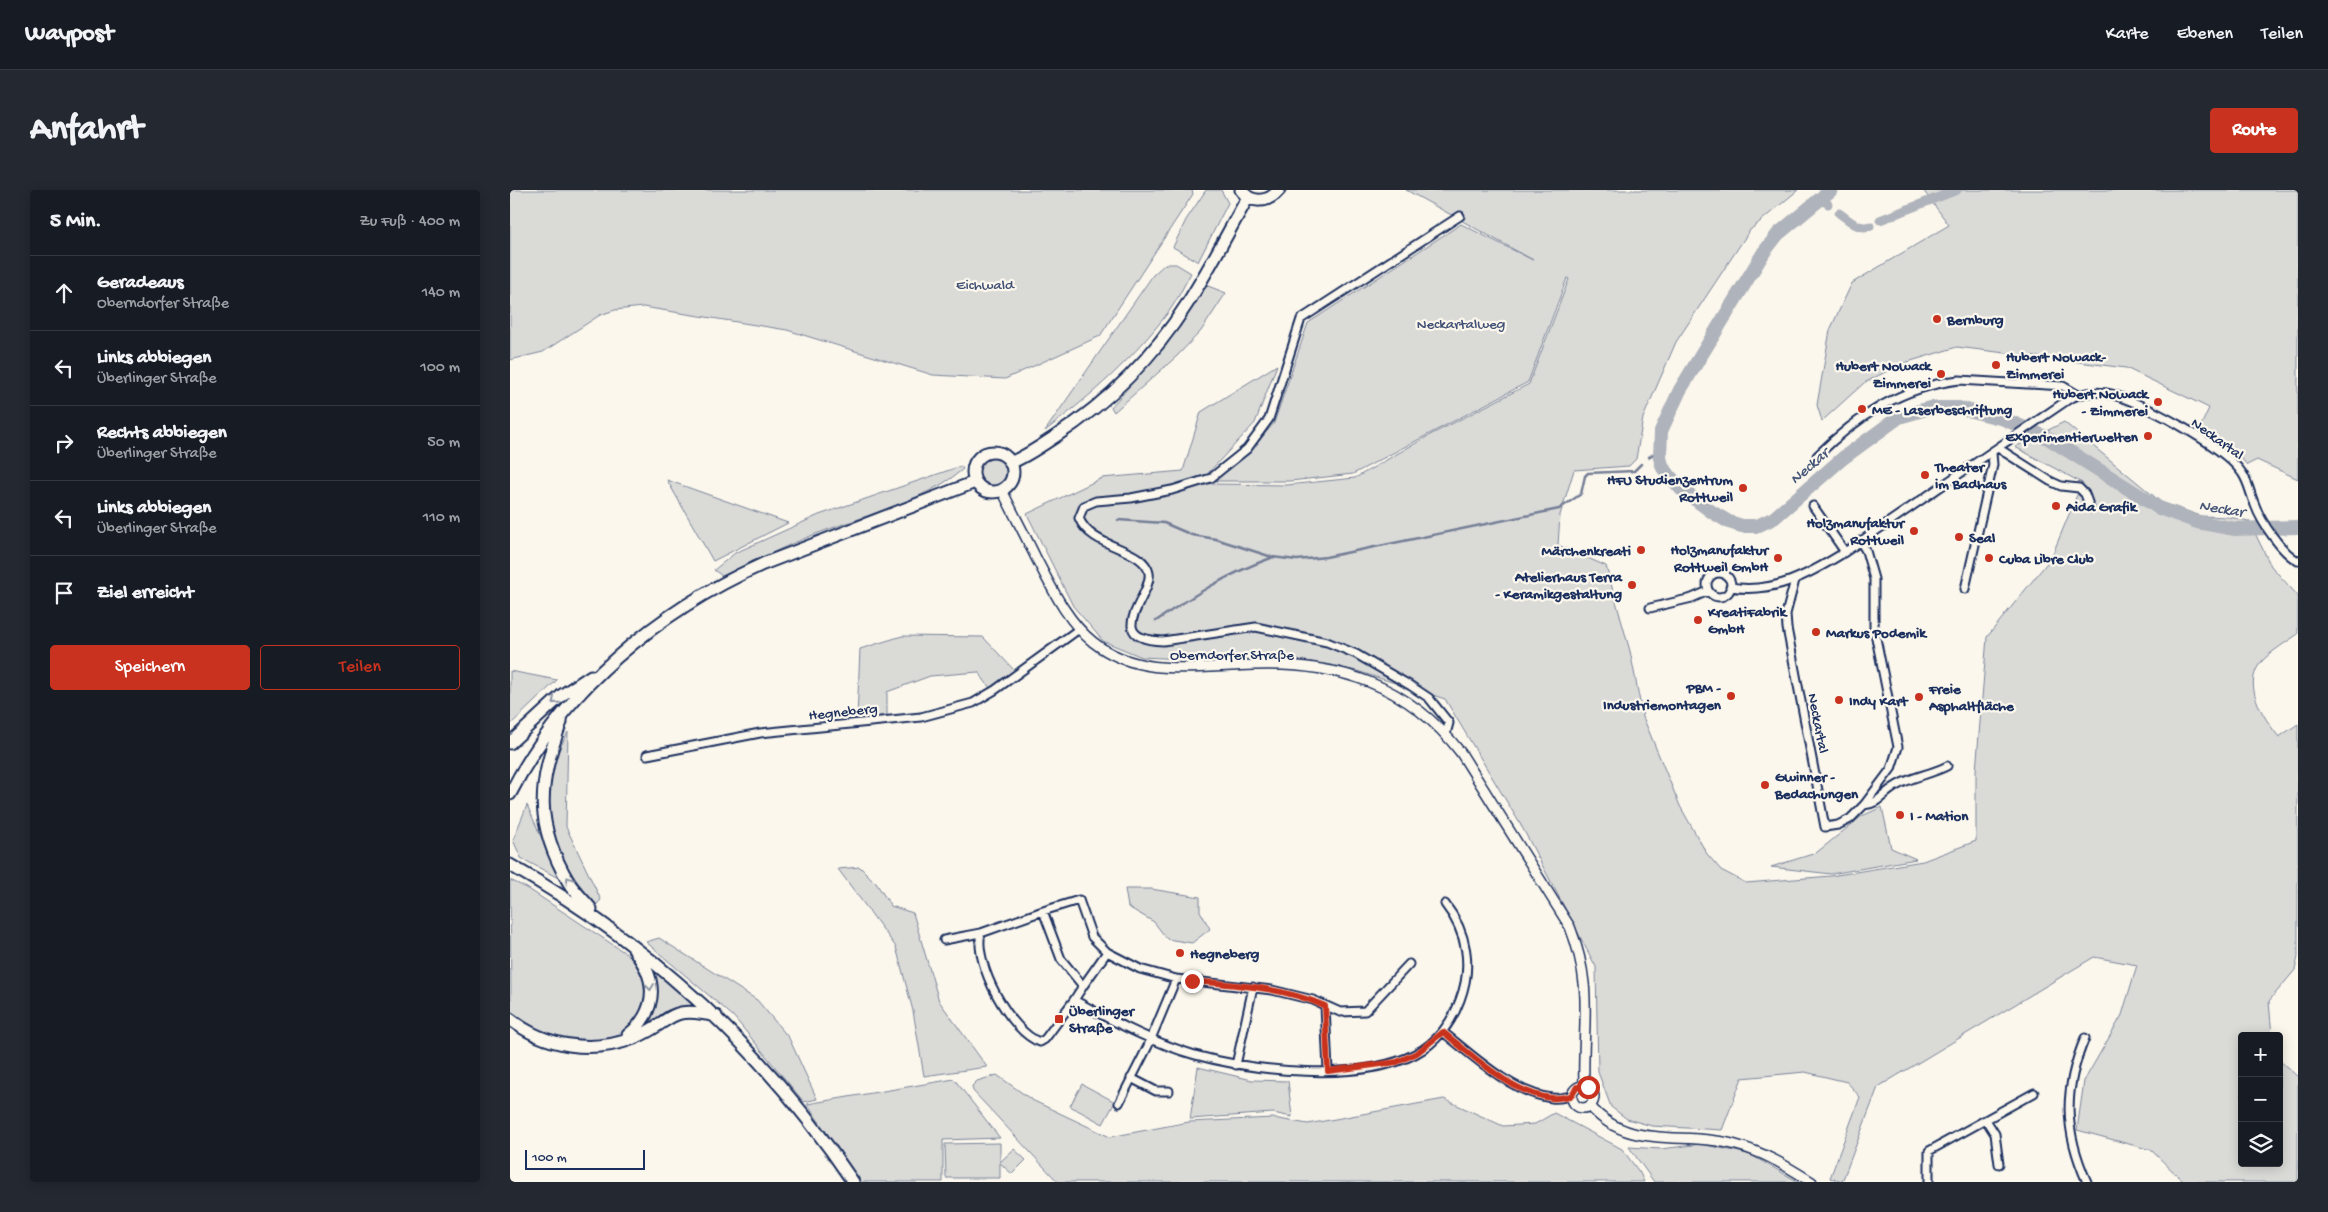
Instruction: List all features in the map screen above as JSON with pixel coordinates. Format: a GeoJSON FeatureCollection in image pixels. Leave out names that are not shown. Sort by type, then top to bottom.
{"type":"FeatureCollection","features":[{"type":"Feature","properties":{"kind":"main road"},"geometry":{"type":"LineString","coordinates":[[1010,463],[1023,458],[1077,422],[1111,394],[1148,356],[1188,303],[1244,193],[1254,200],[1268,199],[1279,190]]}},
{"type":"Feature","properties":{"kind":"main road"},"geometry":{"type":"LineString","coordinates":[[989,453],[1002,454],[1010,463],[1012,478],[1002,490],[987,492],[975,482],[973,470],[975,464],[983,455],[989,453]]}},
{"type":"Feature","properties":{"kind":"main road"},"geometry":{"type":"LineString","coordinates":[[510,794],[541,742],[565,712],[609,664],[651,628],[734,577],[805,546],[975,482]]}},
{"type":"Feature","properties":{"kind":"main road"},"geometry":{"type":"LineString","coordinates":[[510,742],[562,695],[609,664]]}},
{"type":"Feature","properties":{"kind":"main road"},"geometry":{"type":"LineString","coordinates":[[565,712],[549,754],[543,782],[543,817],[552,849],[570,884],[598,919]]}},
{"type":"Feature","properties":{"kind":"main road"},"geometry":{"type":"LineString","coordinates":[[511,865],[598,919],[688,989],[717,1017],[794,1101],[853,1182]]}},
{"type":"Feature","properties":{"kind":"main road"},"geometry":{"type":"LineString","coordinates":[[619,1042],[639,1026],[648,1010],[652,997],[651,982],[646,968],[631,943]]}},
{"type":"Feature","properties":{"kind":"main road"},"geometry":{"type":"LineString","coordinates":[[510,1019],[535,1035],[556,1042],[587,1047],[634,1038],[672,1015],[687,1011],[717,1017]]}},
{"type":"Feature","properties":{"kind":"street"},"geometry":{"type":"LineString","coordinates":[[1446,734],[1449,724],[1429,698],[1392,673],[1327,642],[1256,627],[1163,641],[1140,636],[1131,621],[1148,584],[1149,573],[1136,557],[1094,538],[1082,527],[1078,518],[1084,506],[1096,501],[1132,498],[1172,490],[1210,478],[1222,469],[1247,449],[1269,419],[1281,388],[1301,319],[1460,216]]}},
{"type":"Feature","properties":{"kind":"street","name":"Neckartal"},"geometry":{"type":"LineString","coordinates":[[1818,456],[1844,433],[1886,402],[1911,390],[1942,382],[1959,380],[2063,386],[2078,395]]}},
{"type":"Feature","properties":{"kind":"street","name":"Neckartal"},"geometry":{"type":"LineString","coordinates":[[1730,587],[1761,589],[1779,586],[1795,580],[1845,552],[2050,412],[2078,395],[2096,392],[2120,397],[2174,423],[2229,459],[2242,473],[2255,507],[2283,550],[2298,561]]}},
{"type":"Feature","properties":{"kind":"street"},"geometry":{"type":"LineString","coordinates":[[1965,589],[1995,451],[2061,486],[2079,488],[2089,502],[2090,508]]}},
{"type":"Feature","properties":{"kind":"street","name":"Oberndorfer Straße"},"geometry":{"type":"LineString","coordinates":[[1002,490],[1062,606],[1079,629],[1110,654],[1146,667],[1181,668],[1256,664],[1318,670],[1360,679],[1386,689],[1408,701],[1446,734],[1461,753],[1570,927],[1578,950],[1586,999],[1584,1086],[1593,1092],[1594,1100],[1590,1106]]}},
{"type":"Feature","properties":{"kind":"street"},"geometry":{"type":"LineString","coordinates":[[1813,506],[1845,552]]}},
{"type":"Feature","properties":{"kind":"street","name":"Neckartal"},"geometry":{"type":"LineString","coordinates":[[1795,580],[1786,614],[1787,628],[1825,827],[1838,825],[1850,819],[1864,804],[1891,769],[1898,747],[1897,734],[1874,628],[1874,578],[1866,552],[1860,541]]}},
{"type":"Feature","properties":{"kind":"street"},"geometry":{"type":"LineString","coordinates":[[1718,574],[1728,578],[1730,587],[1727,594],[1720,597],[1713,596],[1708,590],[1708,579],[1718,574]]}},
{"type":"Feature","properties":{"kind":"street"},"geometry":{"type":"LineString","coordinates":[[1650,608],[1692,598],[1708,590]]}},
{"type":"Feature","properties":{"kind":"street","name":"Hegneberg"},"geometry":{"type":"LineString","coordinates":[[647,754],[760,733],[921,717],[973,703],[1079,629]]}},
{"type":"Feature","properties":{"kind":"street","name":"Neckartal"},"geometry":{"type":"LineString","coordinates":[[1864,804],[1878,802],[1898,785],[1947,766]]}},
{"type":"Feature","properties":{"kind":"street"},"geometry":{"type":"LineString","coordinates":[[944,940],[981,933],[1079,900],[1092,937],[1108,952],[1140,969],[1176,980],[1253,987],[1297,995],[1340,1012],[1365,1011],[1409,964]]}},
{"type":"Feature","properties":{"kind":"street"},"geometry":{"type":"LineString","coordinates":[[1074,1000],[1151,1039],[1193,1054],[1236,1065],[1283,1070],[1328,1071],[1397,1062],[1417,1053],[1443,1032],[1454,1015],[1466,985],[1468,964],[1464,941],[1456,918],[1445,904]]}},
{"type":"Feature","properties":{"kind":"street"},"geometry":{"type":"LineString","coordinates":[[1043,911],[1061,959],[1083,986]]}},
{"type":"Feature","properties":{"kind":"street"},"geometry":{"type":"LineString","coordinates":[[981,933],[979,942],[982,960],[991,984],[1021,1030],[1032,1040],[1040,1042],[1045,1039],[1108,952]]}},
{"type":"Feature","properties":{"kind":"street"},"geometry":{"type":"LineString","coordinates":[[1118,1103],[1151,1039],[1176,980]]}},
{"type":"Feature","properties":{"kind":"street"},"geometry":{"type":"LineString","coordinates":[[1236,1065],[1253,987]]}},
{"type":"Feature","properties":{"kind":"street"},"geometry":{"type":"LineString","coordinates":[[1325,1006],[1328,1071]]}},
{"type":"Feature","properties":{"kind":"street"},"geometry":{"type":"LineString","coordinates":[[1443,1032],[1509,1082],[1542,1096],[1553,1098],[1571,1096],[1577,1087],[1584,1086]]}},
{"type":"Feature","properties":{"kind":"street"},"geometry":{"type":"LineString","coordinates":[[2085,1038],[2074,1064],[2070,1085],[2069,1129],[2076,1158],[2087,1182]]}},
{"type":"Feature","properties":{"kind":"street"},"geometry":{"type":"LineString","coordinates":[[1131,1078],[1156,1091],[1169,1091]]}},
{"type":"Feature","properties":{"kind":"street"},"geometry":{"type":"LineString","coordinates":[[1928,1182],[1929,1151],[2034,1093]]}},
{"type":"Feature","properties":{"kind":"street"},"geometry":{"type":"LineString","coordinates":[[1571,1096],[1576,1106],[1582,1108],[1590,1106],[1599,1118],[1615,1128],[1646,1137],[1700,1139],[1736,1144],[1779,1162],[1812,1182]]}},
{"type":"Feature","properties":{"kind":"street"},"geometry":{"type":"LineString","coordinates":[[1986,1120],[1995,1134],[1999,1164]]}},
{"type":"Feature","properties":{"kind":"green space","name":"Eichwald"},"geometry":{"type":"Polygon","coordinates":[[[510,190],[1192,190],[1193,194],[1100,336],[1005,379],[933,375],[787,330],[643,307],[615,310],[600,315],[543,352],[510,360],[510,190]]]}},
{"type":"Feature","properties":{"kind":"green space"},"geometry":{"type":"Polygon","coordinates":[[[1206,190],[1221,190],[1228,203],[1198,262],[1173,247],[1186,220],[1206,190]]]}},
{"type":"Feature","properties":{"kind":"green space","name":"Neckartalweg"},"geometry":{"type":"Polygon","coordinates":[[[1406,190],[1798,190],[1750,230],[1676,342],[1643,418],[1636,459],[1629,466],[1574,470],[1560,515],[1558,545],[1606,566],[1630,651],[1643,717],[1680,806],[1707,854],[1721,870],[1746,883],[1831,876],[1923,861],[1976,841],[1976,771],[1987,637],[2051,558],[2082,483],[2015,447],[2064,422],[2161,502],[2201,516],[2229,517],[2249,521],[2271,566],[2298,596],[2298,634],[2263,660],[2256,669],[2254,689],[2256,700],[2261,710],[2279,737],[2298,724],[2298,957],[2295,970],[2269,1001],[2272,1032],[2238,1032],[2238,1167],[2283,1167],[2283,1064],[2298,1077],[2298,1182],[2184,1182],[2151,1150],[2077,1130],[2084,1081],[2122,1015],[2137,965],[2094,957],[1878,1087],[1842,1182],[1830,1178],[1860,1097],[1847,1082],[1805,1072],[1742,1078],[1722,1130],[1652,1126],[1627,1119],[1611,1107],[1598,1072],[1596,967],[1522,827],[1445,699],[1357,671],[1291,659],[1221,661],[1142,657],[1103,641],[1073,606],[1027,514],[1102,478],[1183,471],[1201,412],[1277,365],[1255,423],[1209,472],[1212,484],[1287,485],[1355,478],[1430,435],[1529,384],[1569,279],[1567,278],[1528,382],[1353,474],[1290,481],[1214,481],[1252,449],[1274,423],[1308,323],[1461,224],[1533,260],[1406,190]]]}},
{"type":"Feature","properties":{"kind":"green space"},"geometry":{"type":"Polygon","coordinates":[[[1923,190],[2298,190],[2298,479],[2257,460],[2247,465],[2235,451],[2200,428],[2209,408],[2126,368],[1957,347],[1901,364],[1864,383],[1822,421],[1817,405],[1830,330],[1852,283],[1949,225],[1923,190]]]}},
{"type":"Feature","properties":{"kind":"green space"},"geometry":{"type":"Polygon","coordinates":[[[1165,264],[1176,264],[1191,273],[1170,310],[1142,344],[1112,375],[1045,431],[1153,275],[1165,264]]]}},
{"type":"Feature","properties":{"kind":"green space"},"geometry":{"type":"Polygon","coordinates":[[[1208,286],[1226,293],[1201,331],[1177,356],[1114,412],[1111,407],[1165,347],[1201,293],[1208,286]]]}},
{"type":"Feature","properties":{"kind":"green space"},"geometry":{"type":"Polygon","coordinates":[[[993,457],[1004,462],[1009,473],[1004,484],[993,489],[982,484],[977,473],[982,462],[993,457]]]}},
{"type":"Feature","properties":{"kind":"green space"},"geometry":{"type":"Polygon","coordinates":[[[961,466],[963,469],[948,480],[912,499],[801,540],[722,576],[714,570],[735,553],[819,515],[961,466]]]}},
{"type":"Feature","properties":{"kind":"green space"},"geometry":{"type":"Polygon","coordinates":[[[667,480],[788,523],[713,561],[667,480]]]}},
{"type":"Feature","properties":{"kind":"green space"},"geometry":{"type":"Polygon","coordinates":[[[902,636],[983,637],[1014,670],[990,688],[978,672],[930,676],[887,692],[887,716],[857,718],[860,649],[902,636]]]}},
{"type":"Feature","properties":{"kind":"green space"},"geometry":{"type":"Polygon","coordinates":[[[510,671],[557,680],[510,725],[510,671]]]}},
{"type":"Feature","properties":{"kind":"green space"},"geometry":{"type":"Polygon","coordinates":[[[568,732],[566,827],[601,900],[596,905],[579,885],[566,864],[556,844],[550,823],[548,802],[550,780],[557,756],[568,732]]]}},
{"type":"Feature","properties":{"kind":"green space"},"geometry":{"type":"Polygon","coordinates":[[[527,805],[560,879],[521,858],[513,840],[527,805]]]}},
{"type":"Feature","properties":{"kind":"green space"},"geometry":{"type":"Polygon","coordinates":[[[1882,807],[1891,848],[1916,859],[1831,874],[1771,867],[1816,853],[1862,816],[1882,807]]]}},
{"type":"Feature","properties":{"kind":"green space"},"geometry":{"type":"Polygon","coordinates":[[[860,867],[876,883],[891,906],[913,913],[939,1001],[987,1067],[924,1076],[913,1011],[896,947],[838,869],[860,867]]]}},
{"type":"Feature","properties":{"kind":"green space"},"geometry":{"type":"Polygon","coordinates":[[[510,880],[527,888],[630,956],[643,976],[645,997],[636,1022],[615,1037],[591,1041],[564,1038],[533,1028],[511,1011],[510,880]]]}},
{"type":"Feature","properties":{"kind":"green space"},"geometry":{"type":"Polygon","coordinates":[[[1125,889],[1151,889],[1200,897],[1200,911],[1210,929],[1192,943],[1167,939],[1154,922],[1128,907],[1125,889]]]}},
{"type":"Feature","properties":{"kind":"green space"},"geometry":{"type":"Polygon","coordinates":[[[659,938],[757,1000],[789,1038],[817,1099],[804,1102],[733,1016],[646,942],[659,938]]]}},
{"type":"Feature","properties":{"kind":"green space"},"geometry":{"type":"Polygon","coordinates":[[[651,966],[698,1007],[644,1029],[655,1006],[656,999],[656,984],[651,966]]]}},
{"type":"Feature","properties":{"kind":"green space"},"geometry":{"type":"Polygon","coordinates":[[[1198,1067],[1252,1080],[1288,1081],[1292,1117],[1273,1113],[1190,1119],[1198,1067]]]}},
{"type":"Feature","properties":{"kind":"green space"},"geometry":{"type":"Polygon","coordinates":[[[997,1075],[1032,1100],[1110,1137],[1189,1122],[1273,1118],[1308,1124],[1444,1099],[1503,1126],[1535,1124],[1554,1113],[1622,1149],[1640,1173],[1644,1182],[1058,1182],[973,1091],[972,1086],[977,1081],[997,1075]]]}},
{"type":"Feature","properties":{"kind":"green space"},"geometry":{"type":"Polygon","coordinates":[[[954,1079],[1000,1138],[943,1140],[943,1182],[860,1182],[807,1104],[954,1079]]]}},
{"type":"Feature","properties":{"kind":"green space"},"geometry":{"type":"Polygon","coordinates":[[[1082,1084],[1115,1102],[1103,1124],[1070,1106],[1082,1084]]]}},
{"type":"Feature","properties":{"kind":"green space"},"geometry":{"type":"Polygon","coordinates":[[[1000,1143],[1000,1162],[1014,1149],[1026,1160],[1012,1174],[1000,1163],[1000,1178],[946,1178],[945,1144],[1000,1143]]]}},
{"type":"Feature","properties":{"kind":"green space"},"geometry":{"type":"Polygon","coordinates":[[[1701,1144],[1749,1154],[1799,1182],[1654,1182],[1629,1147],[1661,1149],[1701,1144]]]}},
{"type":"Feature","properties":{"kind":"waterway","name":"Neckar"},"geometry":{"type":"LineString","coordinates":[[1831,190],[1778,234],[1764,252],[1680,390],[1661,431],[1660,458],[1663,468],[1681,489],[1712,512],[1729,522],[1742,526],[1757,526],[1774,518],[1843,458],[1899,417],[1930,408],[1959,408],[2004,419],[2048,438],[2159,508],[2197,522],[2235,529],[2298,527]]}},
{"type":"Feature","properties":{"kind":"waterway"},"geometry":{"type":"LineString","coordinates":[[1880,220],[1957,190]]}},
{"type":"Feature","properties":{"kind":"waterway","name":"Neckar"},"geometry":{"type":"LineString","coordinates":[[1820,198],[1828,204]]}},
{"type":"Feature","properties":{"kind":"waterway"},"geometry":{"type":"LineString","coordinates":[[1839,213],[1862,227],[1870,226]]}},
{"type":"Feature","properties":{"kind":"waterway"},"geometry":{"type":"LineString","coordinates":[[1649,457],[1660,449]]}},
{"type":"Feature","properties":{"kind":"waterway"},"geometry":{"type":"LineString","coordinates":[[1118,520],[1164,523],[1192,535],[1216,539],[1272,557],[1297,560],[1326,557],[1559,509],[1581,494],[1585,476],[1588,473],[1634,471],[1641,464]]}},
{"type":"Feature","properties":{"kind":"waterway"},"geometry":{"type":"LineString","coordinates":[[1156,621],[1211,586],[1271,558]]}},
{"type":"Feature","properties":{"kind":"place","name":"Bernburg"},"geometry":{"type":"Point","coordinates":[1937,319]}},
{"type":"Feature","properties":{"kind":"place","name":"Hubert Nowack- Zimmerei"},"geometry":{"type":"Point","coordinates":[1996,365]}},
{"type":"Feature","properties":{"kind":"place","name":"Hubert Nowack Zimmerei"},"geometry":{"type":"Point","coordinates":[1941,374]}},
{"type":"Feature","properties":{"kind":"place","name":"Hubert Nowack - Zimmerei"},"geometry":{"type":"Point","coordinates":[2158,402]}},
{"type":"Feature","properties":{"kind":"place","name":"ME - Laserbeschriftung"},"geometry":{"type":"Point","coordinates":[1862,409]}},
{"type":"Feature","properties":{"kind":"place","name":"Experimentierwelten"},"geometry":{"type":"Point","coordinates":[2148,436]}},
{"type":"Feature","properties":{"kind":"place","name":"Theater im Badhaus"},"geometry":{"type":"Point","coordinates":[1925,475]}},
{"type":"Feature","properties":{"kind":"place","name":"HFU Studienzentrum Rottweil"},"geometry":{"type":"Point","coordinates":[1743,488]}},
{"type":"Feature","properties":{"kind":"place","name":"Aida Grafik"},"geometry":{"type":"Point","coordinates":[2056,506]}},
{"type":"Feature","properties":{"kind":"place","name":"Holzmanufaktur Rottweil"},"geometry":{"type":"Point","coordinates":[1914,531]}},
{"type":"Feature","properties":{"kind":"place","name":"Seal"},"geometry":{"type":"Point","coordinates":[1959,537]}},
{"type":"Feature","properties":{"kind":"place","name":"Märchenkreati"},"geometry":{"type":"Point","coordinates":[1641,550]}},
{"type":"Feature","properties":{"kind":"place","name":"Holzmanufaktur Rottweil GmbH"},"geometry":{"type":"Point","coordinates":[1778,558]}},
{"type":"Feature","properties":{"kind":"place","name":"Cuba Libre Club"},"geometry":{"type":"Point","coordinates":[1989,558]}},
{"type":"Feature","properties":{"kind":"place","name":"Atelierhaus Terra - Keramikgestaltung"},"geometry":{"type":"Point","coordinates":[1632,585]}},
{"type":"Feature","properties":{"kind":"place","name":"KreatiFabrik GmbH"},"geometry":{"type":"Point","coordinates":[1698,620]}},
{"type":"Feature","properties":{"kind":"place","name":"Markus Podemik"},"geometry":{"type":"Point","coordinates":[1816,632]}},
{"type":"Feature","properties":{"kind":"place","name":"PBM - Industriemontagen"},"geometry":{"type":"Point","coordinates":[1731,696]}},
{"type":"Feature","properties":{"kind":"place","name":"Freie Asphaltfläche"},"geometry":{"type":"Point","coordinates":[1919,697]}},
{"type":"Feature","properties":{"kind":"place","name":"Indy Kart"},"geometry":{"type":"Point","coordinates":[1839,700]}},
{"type":"Feature","properties":{"kind":"place","name":"Gwinner - Bedachungen"},"geometry":{"type":"Point","coordinates":[1765,785]}},
{"type":"Feature","properties":{"kind":"place","name":"I - Mation"},"geometry":{"type":"Point","coordinates":[1900,815]}},
{"type":"Feature","properties":{"kind":"place","name":"Hegneberg"},"geometry":{"type":"Point","coordinates":[1180,953]}},
{"type":"Feature","properties":{"kind":"place","name":"Überlinger Straße"},"geometry":{"type":"Point","coordinates":[1059,1019]}},
{"type":"Feature","properties":{"kind":"route"},"geometry":{"type":"LineString","coordinates":[[1192,981],[1272,990],[1297,995],[1325,1006],[1328,1071],[1367,1068],[1397,1062],[1417,1053],[1443,1032],[1509,1082],[1542,1096],[1553,1098],[1571,1096],[1577,1087],[1588,1087]]}}]}
